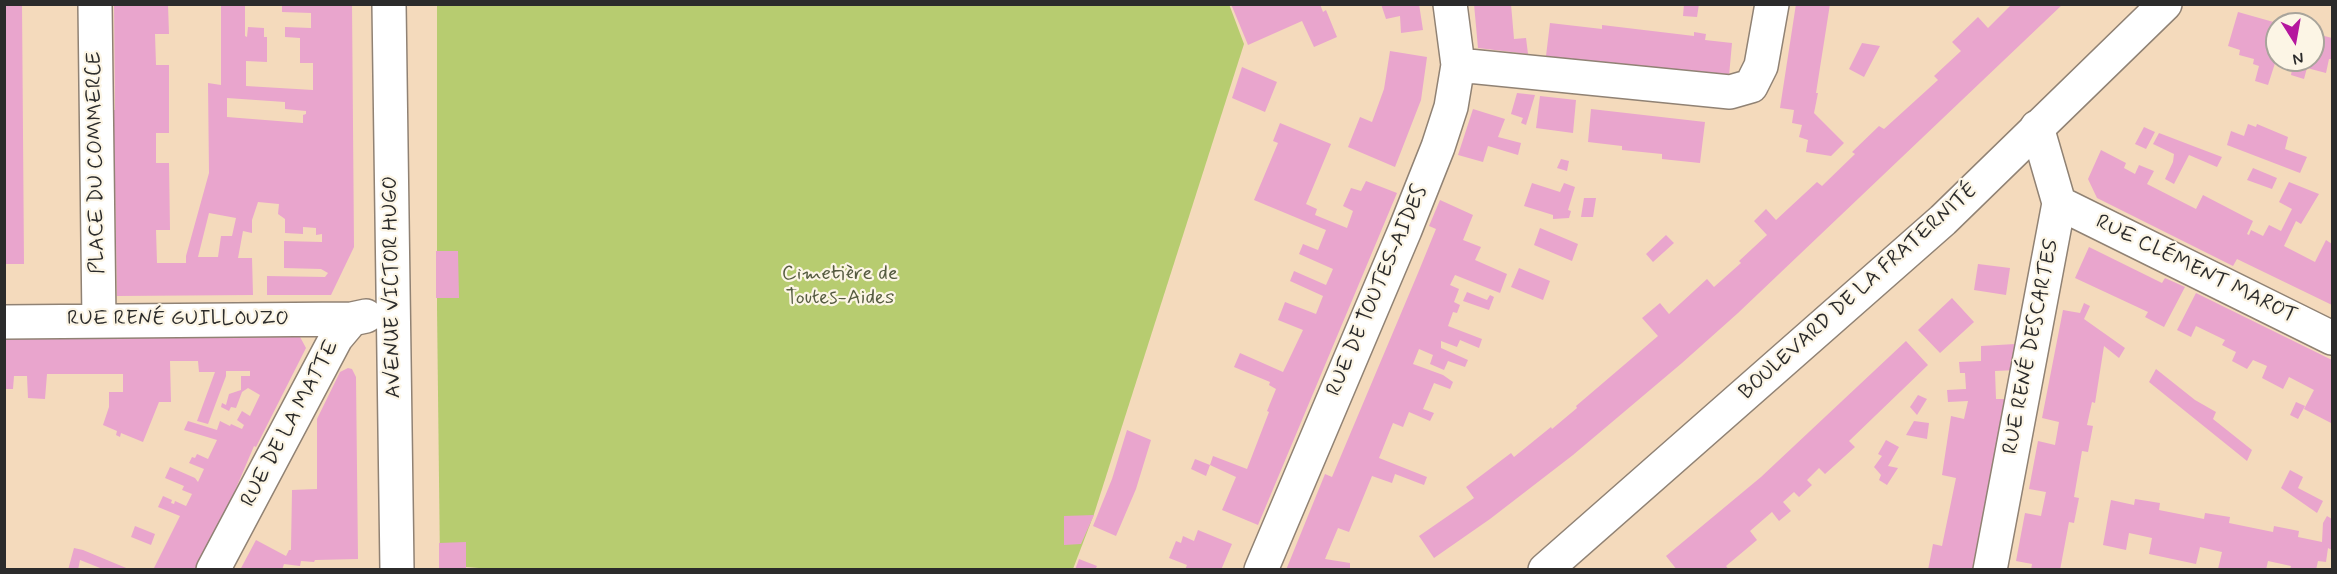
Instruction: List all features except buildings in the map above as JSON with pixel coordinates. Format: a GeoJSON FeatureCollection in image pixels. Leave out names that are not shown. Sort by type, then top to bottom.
{"type":"FeatureCollection","features":[{"type":"Feature","properties":{"kind":"street","name":"PLACE DU COMMERCE"},"geometry":{"type":"LineString","coordinates":[[95,4],[99,321]]}},
{"type":"Feature","properties":{"kind":"street","name":"AVENUE VICTOR HUGO"},"geometry":{"type":"LineString","coordinates":[[389,4],[397,570]]}},
{"type":"Feature","properties":{"kind":"street","name":"RUE DE TOUTES-AIDES"},"geometry":{"type":"LineString","coordinates":[[1261,570],[1410,220],[1451,107],[1458,65],[1450,4]]}},
{"type":"Feature","properties":{"kind":"street"},"geometry":{"type":"LineString","coordinates":[[1458,65],[1730,92],[1751,86],[1761,66],[1772,4]]}},
{"type":"Feature","properties":{"kind":"street","name":"BOULEVARD DE LA FRATERNITÉ"},"geometry":{"type":"LineString","coordinates":[[1545,570],[1943,220],[2165,4]]}},
{"type":"Feature","properties":{"kind":"street","name":"RUE RENÉ DESCARTES"},"geometry":{"type":"LineString","coordinates":[[1990,570],[2059,203],[2037,127]]}},
{"type":"Feature","properties":{"kind":"street","name":"RUE CLÉMENT MAROT"},"geometry":{"type":"LineString","coordinates":[[2059,203],[2332,338]]}},
{"type":"Feature","properties":{"kind":"street","name":"RUE DE LA MATTE"},"geometry":{"type":"LineString","coordinates":[[213,570],[336,338],[352,319],[394,313]]}},
{"type":"Feature","properties":{"kind":"street","name":"RUE RENÉ GUILLOUZO"},"geometry":{"type":"LineString","coordinates":[[4,322],[352,319]]}},
{"type":"Feature","properties":{"kind":"green space","name":"Cimetière de Toutes-Aides"},"geometry":{"type":"Polygon","coordinates":[[[1229,4],[1244,44],[1094,514],[1073,569],[505,570],[440,565],[437,5],[1229,4]]]}}]}
